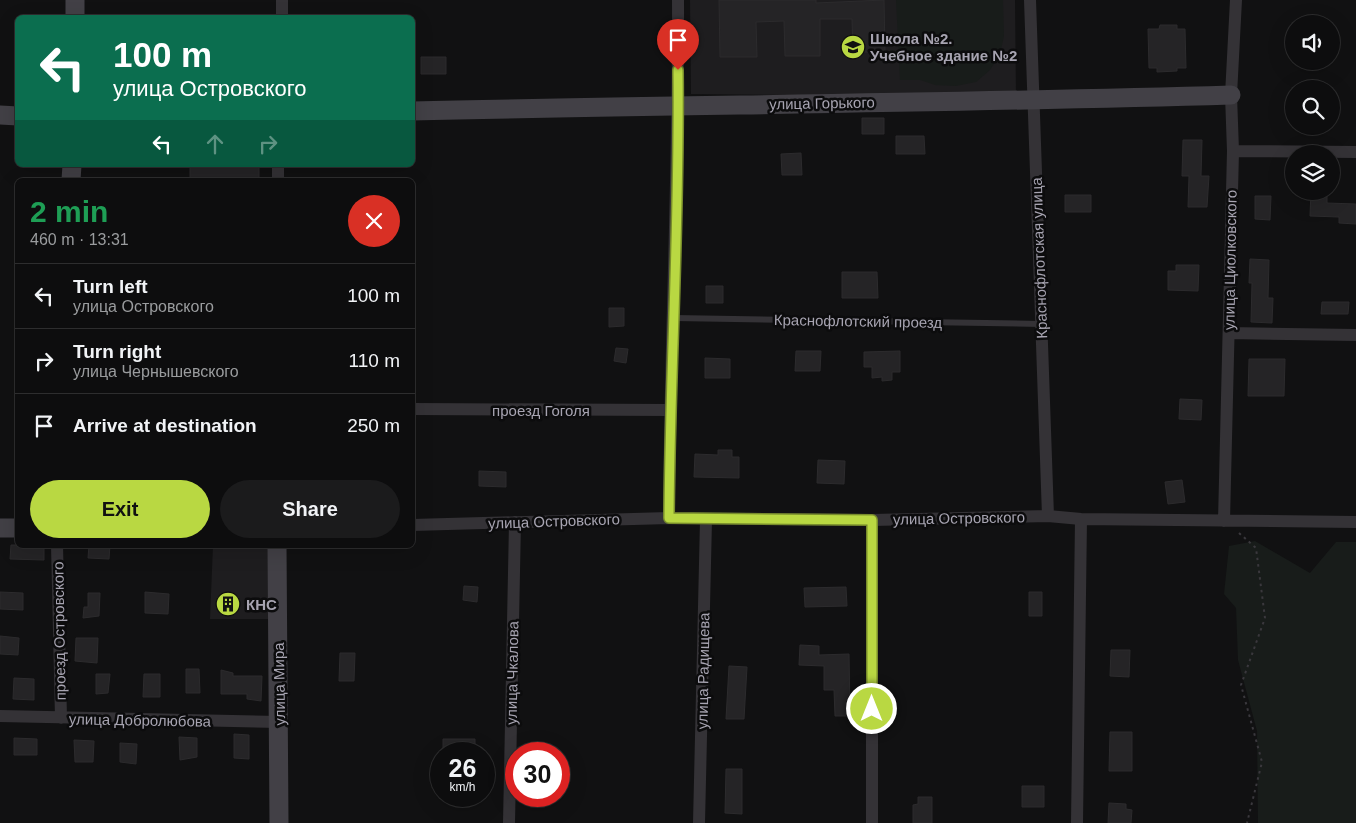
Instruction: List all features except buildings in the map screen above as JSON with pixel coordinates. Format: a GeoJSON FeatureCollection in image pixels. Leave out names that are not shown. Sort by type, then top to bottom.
{"type":"FeatureCollection","features":[{"type":"Feature","properties":{"kind":"street"},"geometry":{"type":"LineString","coordinates":[[75,0],[75,15]]}},
{"type":"Feature","properties":{"kind":"street"},"geometry":{"type":"LineString","coordinates":[[282,0],[282,15]]}},
{"type":"Feature","properties":{"kind":"street"},"geometry":{"type":"LineString","coordinates":[[669,518],[678,105],[678,0]]}},
{"type":"Feature","properties":{"kind":"street","name":"Краснофлотская улица"},"geometry":{"type":"LineString","coordinates":[[1030,0],[1048,516]]}},
{"type":"Feature","properties":{"kind":"street","name":"улица Циолковского"},"geometry":{"type":"LineString","coordinates":[[1231,521],[1229,333],[1233,152],[1231,96],[1236,0]]}},
{"type":"Feature","properties":{"kind":"street","name":"улица Горького"},"geometry":{"type":"LineString","coordinates":[[415,111],[1231,96]]}},
{"type":"Feature","properties":{"kind":"street"},"geometry":{"type":"LineString","coordinates":[[0,116],[15,116]]}},
{"type":"Feature","properties":{"kind":"street"},"geometry":{"type":"LineString","coordinates":[[1233,152],[1356,152]]}},
{"type":"Feature","properties":{"kind":"street"},"geometry":{"type":"LineString","coordinates":[[1229,333],[1356,335]]}},
{"type":"Feature","properties":{"kind":"street","name":"проезд Гоголя"},"geometry":{"type":"LineString","coordinates":[[415,409],[670,410]]}},
{"type":"Feature","properties":{"kind":"street","name":"улица Островского"},"geometry":{"type":"LineString","coordinates":[[415,525],[669,518],[706,520],[872,520],[1048,516],[1081,520],[1356,522]]}},
{"type":"Feature","properties":{"kind":"street","name":"улица Радищева"},"geometry":{"type":"LineString","coordinates":[[699,823],[706,520]]}},
{"type":"Feature","properties":{"kind":"street"},"geometry":{"type":"LineString","coordinates":[[872,520],[872,823]]}},
{"type":"Feature","properties":{"kind":"street"},"geometry":{"type":"LineString","coordinates":[[1077,823],[1081,520]]}},
{"type":"Feature","properties":{"kind":"street","name":"улица Чкалова"},"geometry":{"type":"LineString","coordinates":[[509,823],[515,522]]}},
{"type":"Feature","properties":{"kind":"street"},"geometry":{"type":"LineString","coordinates":[[0,528],[15,528]]}},
{"type":"Feature","properties":{"kind":"street","name":"проезд Островского"},"geometry":{"type":"LineString","coordinates":[[57,548],[61,718]]}},
{"type":"Feature","properties":{"kind":"street","name":"улица Мира"},"geometry":{"type":"LineString","coordinates":[[277,548],[279,823]]}},
{"type":"Feature","properties":{"kind":"street","name":"улица Добролюбова"},"geometry":{"type":"LineString","coordinates":[[0,716],[279,722]]}},
{"type":"Feature","properties":{"kind":"lane","name":"Краснофлотский проезд"},"geometry":{"type":"LineString","coordinates":[[674,318],[1042,324]]}},
{"type":"Feature","properties":{"kind":"path"},"geometry":{"type":"LineString","coordinates":[[1231,521],[1238,531],[1256,548],[1265,618],[1241,685],[1262,762],[1247,823]]}},
{"type":"Feature","properties":{"kind":"shaded area","name":"Школа №2. Учебное здание №2"},"geometry":{"type":"Polygon","coordinates":[[[690,0],[1015,0],[1016,97],[691,94],[690,0]]]}},
{"type":"Feature","properties":{"kind":"shaded area"},"geometry":{"type":"Polygon","coordinates":[[[896,0],[1003,0],[1004,36],[1000,54],[990,70],[976,82],[956,86],[935,85],[920,80],[900,80],[896,0]]]}},
{"type":"Feature","properties":{"kind":"shaded area"},"geometry":{"type":"Polygon","coordinates":[[[1255,541],[1310,573],[1336,542],[1356,542],[1356,823],[1258,823],[1257,731],[1238,660],[1236,608],[1224,594],[1229,546],[1255,541]]]}},
{"type":"Feature","properties":{"kind":"shaded area"},"geometry":{"type":"Polygon","coordinates":[[[213,548],[269,548],[268,619],[210,619],[213,548]]]}},
{"type":"Feature","properties":{"kind":"place","name":"Школа №2. Учебное здание №2"},"geometry":{"type":"Point","coordinates":[853,47]}},
{"type":"Feature","properties":{"kind":"place","name":"КНС"},"geometry":{"type":"Point","coordinates":[228,604]}},
{"type":"Feature","properties":{"kind":"route"},"geometry":{"type":"LineString","coordinates":[[678,70],[669,518],[706,520],[872,520],[872,709]]}}]}
